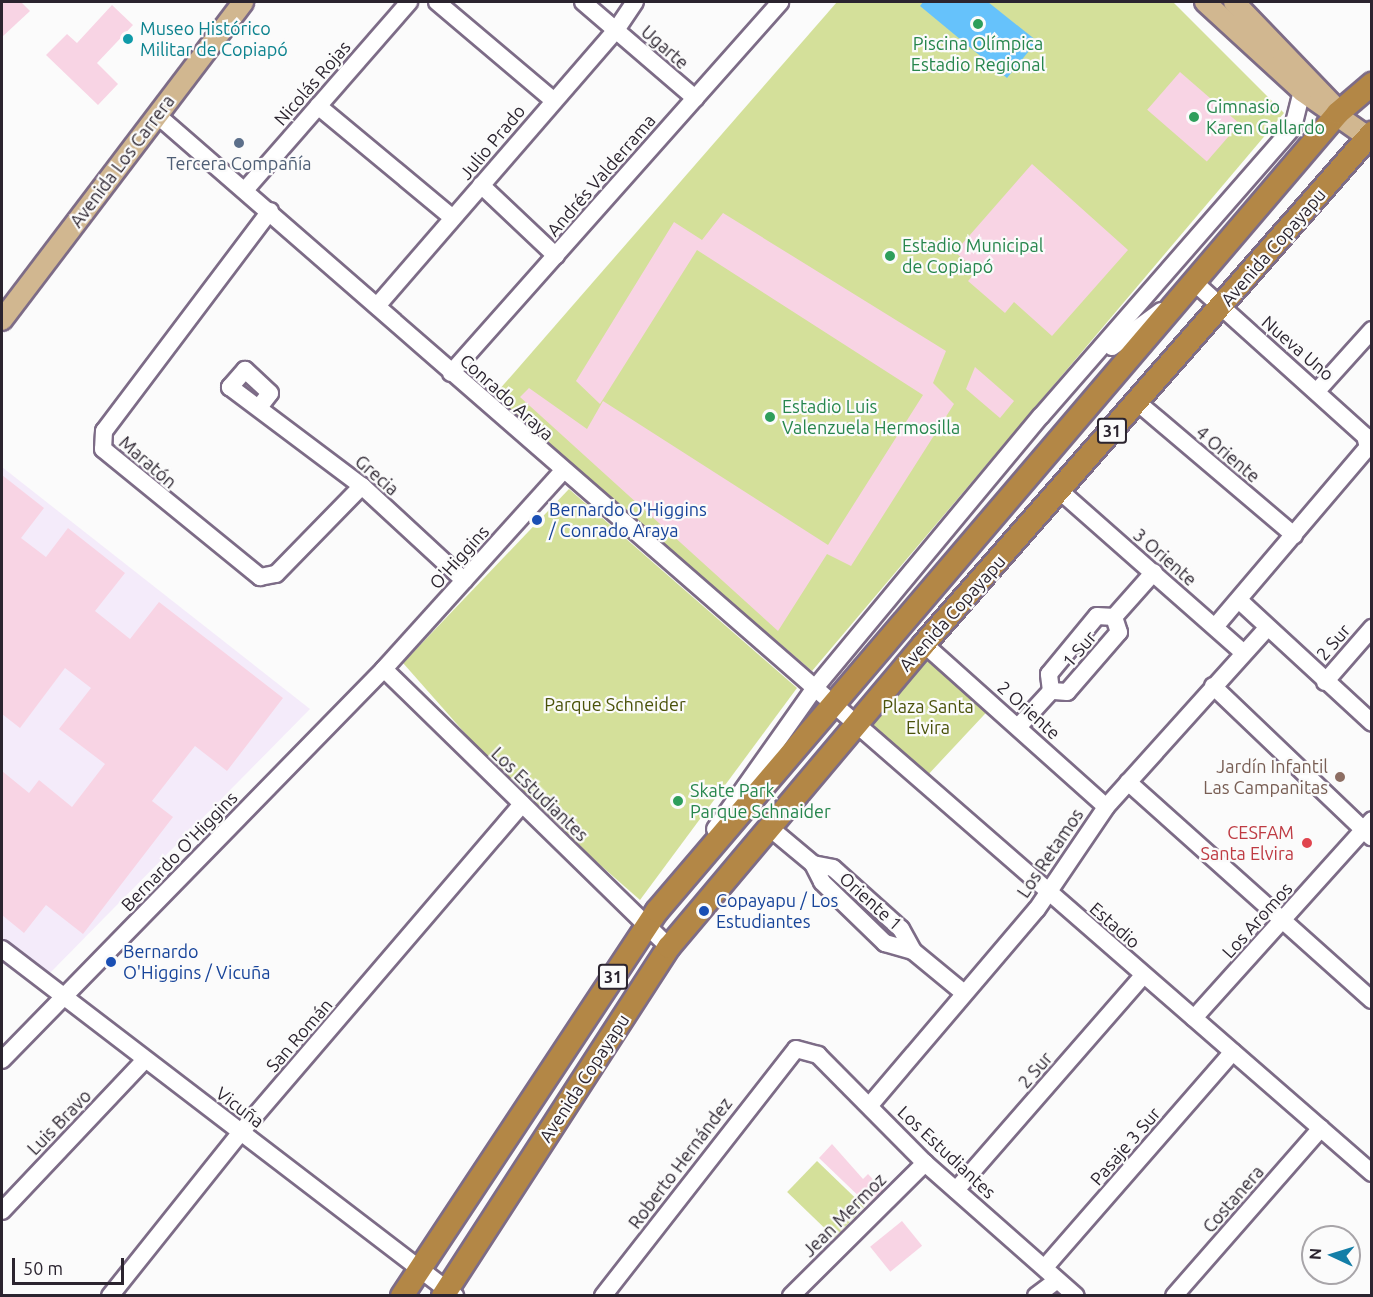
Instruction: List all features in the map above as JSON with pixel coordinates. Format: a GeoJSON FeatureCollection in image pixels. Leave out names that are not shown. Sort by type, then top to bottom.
{"type":"FeatureCollection","features":[{"type":"Feature","properties":{"kind":"highway","name":"Avenida Copayapu"},"geometry":{"type":"LineString","coordinates":[[402,1296],[652,918],[1338,113],[1371,84]]}},
{"type":"Feature","properties":{"kind":"highway","name":"Avenida Copayapu"},"geometry":{"type":"LineString","coordinates":[[448,1293],[669,947],[924,644],[1370,136]]}},
{"type":"Feature","properties":{"kind":"highway"},"geometry":{"type":"LineString","coordinates":[[420,1268],[423,1296]]}},
{"type":"Feature","properties":{"kind":"main road","name":"Avenida Los Carrera"},"geometry":{"type":"LineString","coordinates":[[2,320],[243,2]]}},
{"type":"Feature","properties":{"kind":"main road"},"geometry":{"type":"LineString","coordinates":[[1205,2],[1302,91],[1370,136]]}},
{"type":"Feature","properties":{"kind":"main road"},"geometry":{"type":"LineString","coordinates":[[1234,2],[1302,67],[1338,113]]}},
{"type":"Feature","properties":{"kind":"street","name":"Nicolás Rojas"},"geometry":{"type":"LineString","coordinates":[[246,189],[408,2]]}},
{"type":"Feature","properties":{"kind":"street"},"geometry":{"type":"LineString","coordinates":[[437,2],[553,100]]}},
{"type":"Feature","properties":{"kind":"street","name":"Ugarte"},"geometry":{"type":"LineString","coordinates":[[583,2],[695,98]]}},
{"type":"Feature","properties":{"kind":"street","name":"Julio Prado"},"geometry":{"type":"LineString","coordinates":[[376,306],[616,30],[635,2]]}},
{"type":"Feature","properties":{"kind":"street","name":"Andrés Valderrama"},"geometry":{"type":"LineString","coordinates":[[451,373],[780,2]]}},
{"type":"Feature","properties":{"kind":"street","name":"Avenida Copayapu"},"geometry":{"type":"LineString","coordinates":[[652,918],[814,689],[1090,362],[1293,127],[1302,91]]}},
{"type":"Feature","properties":{"kind":"street"},"geometry":{"type":"LineString","coordinates":[[318,106],[453,218]]}},
{"type":"Feature","properties":{"kind":"street","name":"Conrado Araya"},"geometry":{"type":"LineString","coordinates":[[157,115],[246,189],[562,472],[832,705]]}},
{"type":"Feature","properties":{"kind":"street"},"geometry":{"type":"LineString","coordinates":[[481,185],[556,256]]}},
{"type":"Feature","properties":{"kind":"street","name":"Maratón"},"geometry":{"type":"LineString","coordinates":[[270,211],[104,431],[103,449],[260,577],[276,573],[362,486]]}},
{"type":"Feature","properties":{"kind":"street","name":"Avenida Copayapu"},"geometry":{"type":"LineString","coordinates":[[1090,362],[1190,289]]}},
{"type":"Feature","properties":{"kind":"street","name":"Nueva Uno"},"geometry":{"type":"LineString","coordinates":[[1190,289],[1221,307],[1365,436],[1367,456]]}},
{"type":"Feature","properties":{"kind":"street"},"geometry":{"type":"LineString","coordinates":[[1317,392],[1371,330]]}},
{"type":"Feature","properties":{"kind":"street","name":"4 Oriente"},"geometry":{"type":"LineString","coordinates":[[1137,402],[1294,536]]}},
{"type":"Feature","properties":{"kind":"street","name":"Grecia"},"geometry":{"type":"LineString","coordinates":[[260,406],[362,486],[464,580]]}},
{"type":"Feature","properties":{"kind":"street"},"geometry":{"type":"LineString","coordinates":[[1215,627],[1241,602],[1294,536],[1367,456]]}},
{"type":"Feature","properties":{"kind":"street","name":"O'Higgins"},"geometry":{"type":"LineString","coordinates":[[384,669],[562,472]]}},
{"type":"Feature","properties":{"kind":"street","name":"3 Oriente"},"geometry":{"type":"LineString","coordinates":[[1060,491],[1244,653]]}},
{"type":"Feature","properties":{"kind":"street","name":"1 Sur"},"geometry":{"type":"LineString","coordinates":[[1114,617],[1154,572]]}},
{"type":"Feature","properties":{"kind":"street"},"geometry":{"type":"LineString","coordinates":[[1241,602],[1371,723]]}},
{"type":"Feature","properties":{"kind":"street","name":"1 Sur"},"geometry":{"type":"LineString","coordinates":[[1051,692],[1049,674],[1097,616],[1114,617]]}},
{"type":"Feature","properties":{"kind":"street","name":"1 Sur"},"geometry":{"type":"LineString","coordinates":[[1019,726],[1051,692],[1067,692],[1119,632],[1114,617]]}},
{"type":"Feature","properties":{"kind":"street","name":"Los Retamos"},"geometry":{"type":"LineString","coordinates":[[870,1105],[1046,891],[1106,807],[1267,628]]}},
{"type":"Feature","properties":{"kind":"street","name":"2 Sur"},"geometry":{"type":"LineString","coordinates":[[1325,682],[1371,628]]}},
{"type":"Feature","properties":{"kind":"street","name":"2 Oriente"},"geometry":{"type":"LineString","coordinates":[[924,644],[1019,726],[1106,807]]}},
{"type":"Feature","properties":{"kind":"street","name":"Los Estudiantes"},"geometry":{"type":"LineString","coordinates":[[384,669],[522,804],[652,918],[669,947]]}},
{"type":"Feature","properties":{"kind":"street","name":"Bernardo O'Higgins"},"geometry":{"type":"LineString","coordinates":[[2,1060],[384,669]]}},
{"type":"Feature","properties":{"kind":"street"},"geometry":{"type":"LineString","coordinates":[[1213,686],[1369,829]]}},
{"type":"Feature","properties":{"kind":"street","name":"Estadio"},"geometry":{"type":"LineString","coordinates":[[832,705],[1371,1173]]}},
{"type":"Feature","properties":{"kind":"street"},"geometry":{"type":"LineString","coordinates":[[1128,782],[1282,924],[1371,1000]]}},
{"type":"Feature","properties":{"kind":"street","name":"San Román"},"geometry":{"type":"LineString","coordinates":[[110,1296],[241,1132],[522,804]]}},
{"type":"Feature","properties":{"kind":"street","name":"Oriente 1"},"geometry":{"type":"LineString","coordinates":[[770,828],[813,864],[832,868],[901,929],[913,951],[964,993]]}},
{"type":"Feature","properties":{"kind":"street","name":"Los Aromos"},"geometry":{"type":"LineString","coordinates":[[1194,1018],[1369,829]]}},
{"type":"Feature","properties":{"kind":"street","name":"Vicuña"},"geometry":{"type":"LineString","coordinates":[[2,949],[420,1268],[448,1293]]}},
{"type":"Feature","properties":{"kind":"street","name":"2 Sur"},"geometry":{"type":"LineString","coordinates":[[956,1190],[1143,976]]}},
{"type":"Feature","properties":{"kind":"street","name":"Los Estudiantes"},"geometry":{"type":"LineString","coordinates":[[788,1053],[813,1051],[870,1105],[925,1163],[1046,1266],[1057,1280],[1076,1296]]}},
{"type":"Feature","properties":{"kind":"street","name":"Pasaje 3 Sur"},"geometry":{"type":"LineString","coordinates":[[1046,1266],[1233,1052]]}},
{"type":"Feature","properties":{"kind":"street","name":"Roberto Hernández"},"geometry":{"type":"LineString","coordinates":[[603,1296],[788,1053]]}},
{"type":"Feature","properties":{"kind":"street","name":"Luis Bravo"},"geometry":{"type":"LineString","coordinates":[[2,1211],[146,1060]]}},
{"type":"Feature","properties":{"kind":"street","name":"Costanera"},"geometry":{"type":"LineString","coordinates":[[1174,1296],[1321,1128]]}},
{"type":"Feature","properties":{"kind":"street","name":"Jean Mermoz"},"geometry":{"type":"LineString","coordinates":[[791,1296],[925,1163]]}},
{"type":"Feature","properties":{"kind":"street"},"geometry":{"type":"LineString","coordinates":[[1036,1296],[1057,1280]]}},
{"type":"Feature","properties":{"kind":"shaded area"},"geometry":{"type":"Polygon","coordinates":[[[2,467],[310,709],[47,976],[2,941],[2,467]]]}},
{"type":"Feature","properties":{"kind":"green space","name":"Estadio Municipal de Copiapó"},"geometry":{"type":"Polygon","coordinates":[[[837,2],[1173,2],[1284,113],[812,671],[492,398],[837,2]]]}},
{"type":"Feature","properties":{"kind":"green space","name":"Parque Schneider"},"geometry":{"type":"Polygon","coordinates":[[[569,489],[797,688],[640,900],[516,791],[403,663],[569,489]]]}},
{"type":"Feature","properties":{"kind":"green space","name":"Plaza Santa Elvira"},"geometry":{"type":"Polygon","coordinates":[[[928,659],[986,713],[927,776],[869,722],[928,659]]]}},
{"type":"Feature","properties":{"kind":"green space"},"geometry":{"type":"Polygon","coordinates":[[[817,1161],[864,1207],[835,1238],[787,1192],[817,1161]]]}},
{"type":"Feature","properties":{"kind":"water","name":"Piscina Olímpica Estadio Regional"},"geometry":{"type":"Polygon","coordinates":[[[923,2],[988,2],[1037,41],[1007,78],[920,6],[923,2]]]}},
{"type":"Feature","properties":{"kind":"building"},"geometry":{"type":"Polygon","coordinates":[[[2,2],[21,2],[30,11],[2,37],[2,2]]]}},
{"type":"Feature","properties":{"kind":"building"},"geometry":{"type":"Polygon","coordinates":[[[112,5],[133,25],[97,63],[118,84],[98,105],[46,55],[67,34],[77,43],[112,5]]]}},
{"type":"Feature","properties":{"kind":"building","name":"Gimnasio Karen Gallardo"},"geometry":{"type":"Polygon","coordinates":[[[1180,72],[1240,124],[1207,162],[1147,110],[1180,72]]]}},
{"type":"Feature","properties":{"kind":"building"},"geometry":{"type":"Polygon","coordinates":[[[1032,164],[1128,250],[1052,336],[1014,302],[1005,313],[968,281],[977,271],[955,252],[1032,164]]]}},
{"type":"Feature","properties":{"kind":"building"},"geometry":{"type":"Polygon","coordinates":[[[723,213],[946,351],[933,383],[954,404],[851,566],[827,554],[778,631],[520,397],[529,388],[587,429],[603,401],[828,545],[923,395],[697,250],[600,404],[576,381],[674,222],[702,240],[723,213]]]}},
{"type":"Feature","properties":{"kind":"building"},"geometry":{"type":"Polygon","coordinates":[[[975,367],[1014,401],[1000,418],[966,389],[975,367]]]}},
{"type":"Feature","properties":{"kind":"building"},"geometry":{"type":"Polygon","coordinates":[[[2,475],[44,508],[21,538],[46,557],[68,528],[125,573],[95,611],[130,639],[159,602],[283,698],[227,771],[195,746],[152,801],[173,817],[83,934],[46,905],[24,933],[2,915],[2,771],[29,793],[39,780],[72,807],[105,764],[59,729],[91,688],[65,668],[20,728],[2,714],[2,475]]]}},
{"type":"Feature","properties":{"kind":"building"},"geometry":{"type":"Polygon","coordinates":[[[832,1144],[863,1179],[868,1174],[883,1190],[868,1205],[819,1158],[832,1144]]]}},
{"type":"Feature","properties":{"kind":"building"},"geometry":{"type":"Polygon","coordinates":[[[902,1221],[922,1246],[890,1272],[870,1247],[902,1221]]]}},
{"type":"Feature","properties":{"kind":"place","name":"Piscina Olímpica Estadio Regional"},"geometry":{"type":"Point","coordinates":[978,24]}},
{"type":"Feature","properties":{"kind":"place","name":"Museo Histórico Militar de Copiapó"},"geometry":{"type":"Point","coordinates":[128,39]}},
{"type":"Feature","properties":{"kind":"place","name":"Gimnasio Karen Gallardo"},"geometry":{"type":"Point","coordinates":[1194,117]}},
{"type":"Feature","properties":{"kind":"place","name":"Tercera Compañía"},"geometry":{"type":"Point","coordinates":[239,143]}},
{"type":"Feature","properties":{"kind":"place","name":"Estadio Municipal de Copiapó"},"geometry":{"type":"Point","coordinates":[890,256]}},
{"type":"Feature","properties":{"kind":"place","name":"Estadio Luis Valenzuela Hermosilla"},"geometry":{"type":"Point","coordinates":[770,417]}},
{"type":"Feature","properties":{"kind":"place","name":"Bernardo O'Higgins / Conrado Araya"},"geometry":{"type":"Point","coordinates":[537,520]}},
{"type":"Feature","properties":{"kind":"place","name":"Jardín Infantil Las Campanitas"},"geometry":{"type":"Point","coordinates":[1340,777]}},
{"type":"Feature","properties":{"kind":"place","name":"Skate Park Parque Schnaider"},"geometry":{"type":"Point","coordinates":[678,801]}},
{"type":"Feature","properties":{"kind":"place","name":"CESFAM Santa Elvira"},"geometry":{"type":"Point","coordinates":[1307,843]}},
{"type":"Feature","properties":{"kind":"place","name":"Copayapu / Los Estudiantes"},"geometry":{"type":"Point","coordinates":[704,911]}},
{"type":"Feature","properties":{"kind":"place","name":"Bernardo O'Higgins / Vicuña"},"geometry":{"type":"Point","coordinates":[111,962]}}]}
